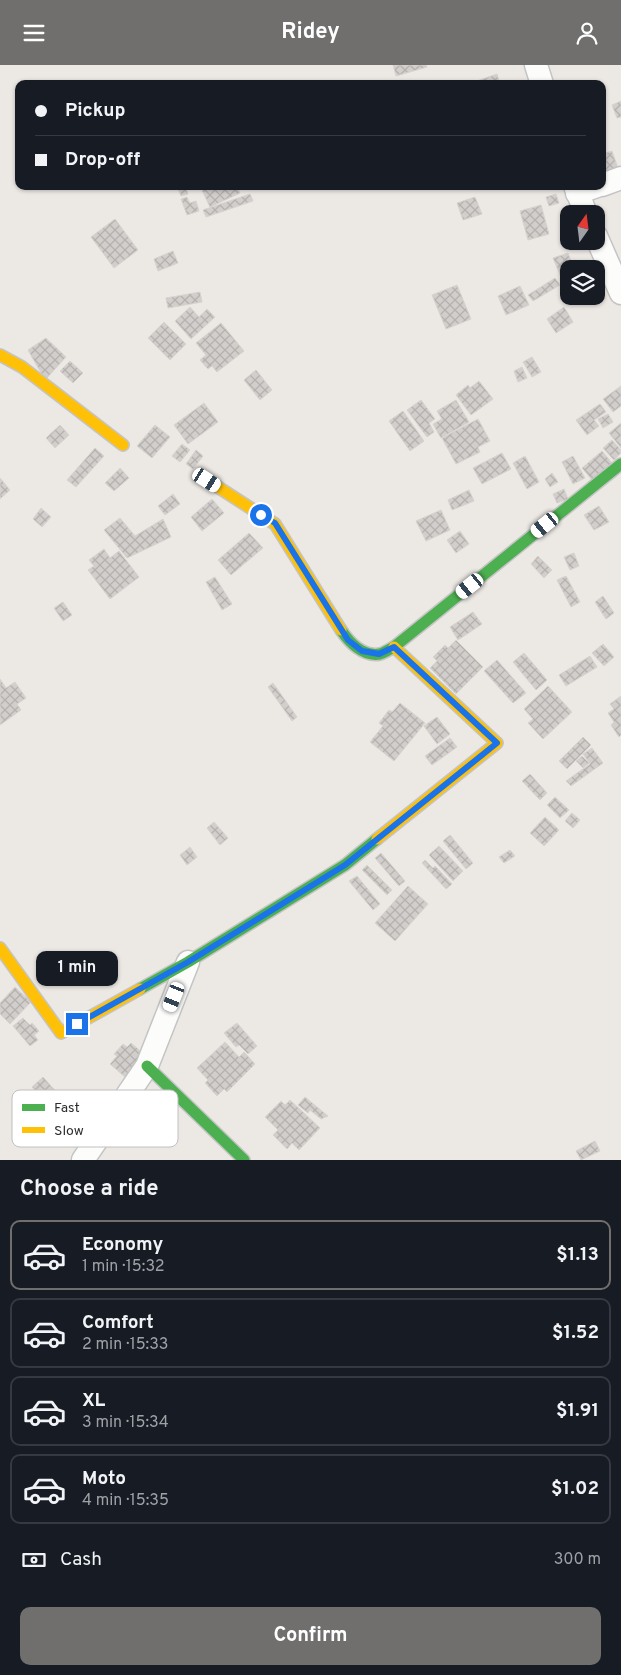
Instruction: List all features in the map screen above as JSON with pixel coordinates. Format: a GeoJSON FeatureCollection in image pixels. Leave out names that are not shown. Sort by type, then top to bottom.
{"type":"FeatureCollection","features":[{"type":"Feature","properties":{"kind":"street"},"geometry":{"type":"LineString","coordinates":[[536,65],[541,80]]}},
{"type":"Feature","properties":{"kind":"street"},"geometry":{"type":"LineString","coordinates":[[606,184],[621,178]]}},
{"type":"Feature","properties":{"kind":"street"},"geometry":{"type":"LineString","coordinates":[[583,190],[585,205]]}},
{"type":"Feature","properties":{"kind":"street"},"geometry":{"type":"LineString","coordinates":[[602,250],[621,293]]}},
{"type":"Feature","properties":{"kind":"street"},"geometry":{"type":"LineString","coordinates":[[0,355],[22,367],[123,445]]}},
{"type":"Feature","properties":{"kind":"street"},"geometry":{"type":"LineString","coordinates":[[207,480],[275,523],[348,640],[362,651],[379,654],[394,647],[621,464]]}},
{"type":"Feature","properties":{"kind":"street"},"geometry":{"type":"LineString","coordinates":[[0,948],[61,1033],[188,962],[345,865],[497,743],[394,647]]}},
{"type":"Feature","properties":{"kind":"street"},"geometry":{"type":"LineString","coordinates":[[131,1090],[147,1066],[188,962]]}},
{"type":"Feature","properties":{"kind":"street"},"geometry":{"type":"LineString","coordinates":[[147,1066],[172,1090]]}},
{"type":"Feature","properties":{"kind":"street"},"geometry":{"type":"LineString","coordinates":[[178,1096],[244,1160]]}},
{"type":"Feature","properties":{"kind":"street"},"geometry":{"type":"LineString","coordinates":[[86,1159],[94,1147]]}},
{"type":"Feature","properties":{"kind":"building"},"geometry":{"type":"Polygon","coordinates":[[[393,65],[426,65],[427,67],[396,76],[393,65]]]}},
{"type":"Feature","properties":{"kind":"building"},"geometry":{"type":"Polygon","coordinates":[[[497,74],[499,80],[480,80],[497,74]]]}},
{"type":"Feature","properties":{"kind":"building"},"geometry":{"type":"Polygon","coordinates":[[[621,101],[621,117],[617,118],[612,105],[621,101]]]}},
{"type":"Feature","properties":{"kind":"building"},"geometry":{"type":"Polygon","coordinates":[[[612,151],[619,171],[606,176],[606,153],[612,151]]]}},
{"type":"Feature","properties":{"kind":"building"},"geometry":{"type":"Polygon","coordinates":[[[179,190],[186,190],[188,194],[181,196],[179,190]]]}},
{"type":"Feature","properties":{"kind":"building"},"geometry":{"type":"Polygon","coordinates":[[[202,190],[239,190],[240,193],[210,207],[202,190]]]}},
{"type":"Feature","properties":{"kind":"building"},"geometry":{"type":"Polygon","coordinates":[[[250,194],[253,201],[206,217],[203,210],[250,194]]]}},
{"type":"Feature","properties":{"kind":"building"},"geometry":{"type":"Polygon","coordinates":[[[556,194],[559,203],[549,206],[546,197],[556,194]]]}},
{"type":"Feature","properties":{"kind":"building"},"geometry":{"type":"Polygon","coordinates":[[[187,197],[190,203],[196,201],[199,211],[187,215],[181,199],[187,197]]]}},
{"type":"Feature","properties":{"kind":"building"},"geometry":{"type":"Polygon","coordinates":[[[475,197],[482,214],[463,220],[457,203],[475,197]]]}},
{"type":"Feature","properties":{"kind":"building"},"geometry":{"type":"Polygon","coordinates":[[[541,205],[549,234],[528,240],[520,211],[541,205]]]}},
{"type":"Feature","properties":{"kind":"building"},"geometry":{"type":"Polygon","coordinates":[[[115,219],[138,250],[114,268],[91,237],[115,219]]]}},
{"type":"Feature","properties":{"kind":"building"},"geometry":{"type":"Polygon","coordinates":[[[173,251],[178,263],[158,271],[154,259],[173,251]]]}},
{"type":"Feature","properties":{"kind":"building"},"geometry":{"type":"Polygon","coordinates":[[[568,253],[571,260],[560,260],[560,275],[553,258],[568,253]]]}},
{"type":"Feature","properties":{"kind":"building"},"geometry":{"type":"Polygon","coordinates":[[[555,278],[560,285],[533,301],[528,295],[555,278]]]}},
{"type":"Feature","properties":{"kind":"building"},"geometry":{"type":"Polygon","coordinates":[[[457,285],[471,319],[446,329],[432,295],[457,285]]]}},
{"type":"Feature","properties":{"kind":"building"},"geometry":{"type":"Polygon","coordinates":[[[520,286],[529,305],[506,315],[498,296],[520,286]]]}},
{"type":"Feature","properties":{"kind":"building"},"geometry":{"type":"Polygon","coordinates":[[[200,292],[202,302],[168,308],[166,298],[200,292]]]}},
{"type":"Feature","properties":{"kind":"building"},"geometry":{"type":"Polygon","coordinates":[[[190,307],[199,317],[207,309],[215,317],[191,339],[175,321],[190,307]]]}},
{"type":"Feature","properties":{"kind":"building"},"geometry":{"type":"Polygon","coordinates":[[[564,307],[573,322],[556,333],[547,319],[564,307]]]}},
{"type":"Feature","properties":{"kind":"building"},"geometry":{"type":"Polygon","coordinates":[[[164,322],[186,344],[170,360],[148,338],[164,322]]]}},
{"type":"Feature","properties":{"kind":"building"},"geometry":{"type":"Polygon","coordinates":[[[221,323],[244,351],[217,372],[212,366],[208,369],[200,360],[206,355],[196,343],[221,323]]]}},
{"type":"Feature","properties":{"kind":"building"},"geometry":{"type":"Polygon","coordinates":[[[46,338],[66,357],[45,380],[28,350],[46,338]]]}},
{"type":"Feature","properties":{"kind":"building"},"geometry":{"type":"Polygon","coordinates":[[[532,357],[541,372],[532,377],[523,362],[532,357]]]}},
{"type":"Feature","properties":{"kind":"building"},"geometry":{"type":"Polygon","coordinates":[[[70,361],[83,373],[73,383],[60,371],[70,361]]]}},
{"type":"Feature","properties":{"kind":"building"},"geometry":{"type":"Polygon","coordinates":[[[522,367],[527,378],[518,382],[514,371],[522,367]]]}},
{"type":"Feature","properties":{"kind":"building"},"geometry":{"type":"Polygon","coordinates":[[[256,370],[272,390],[260,400],[244,380],[256,370]]]}},
{"type":"Feature","properties":{"kind":"building"},"geometry":{"type":"Polygon","coordinates":[[[479,381],[493,399],[471,415],[456,395],[468,385],[470,388],[479,381]]]}},
{"type":"Feature","properties":{"kind":"building"},"geometry":{"type":"Polygon","coordinates":[[[621,386],[621,406],[613,412],[603,399],[621,386]]]}},
{"type":"Feature","properties":{"kind":"building"},"geometry":{"type":"Polygon","coordinates":[[[421,400],[435,419],[429,423],[434,432],[427,437],[407,410],[421,400]]]}},
{"type":"Feature","properties":{"kind":"building"},"geometry":{"type":"Polygon","coordinates":[[[456,400],[469,422],[441,438],[433,424],[442,419],[437,411],[456,400]]]}},
{"type":"Feature","properties":{"kind":"building"},"geometry":{"type":"Polygon","coordinates":[[[204,403],[218,422],[188,444],[174,425],[204,403]]]}},
{"type":"Feature","properties":{"kind":"building"},"geometry":{"type":"Polygon","coordinates":[[[600,404],[606,412],[594,420],[599,426],[587,435],[576,420],[600,404]]]}},
{"type":"Feature","properties":{"kind":"building"},"geometry":{"type":"Polygon","coordinates":[[[403,411],[424,441],[410,451],[389,421],[403,411]]]}},
{"type":"Feature","properties":{"kind":"building"},"geometry":{"type":"Polygon","coordinates":[[[608,414],[613,422],[603,428],[598,419],[608,414]]]}},
{"type":"Feature","properties":{"kind":"building"},"geometry":{"type":"Polygon","coordinates":[[[478,419],[490,441],[478,447],[480,452],[456,464],[442,438],[478,419]]]}},
{"type":"Feature","properties":{"kind":"building"},"geometry":{"type":"Polygon","coordinates":[[[621,423],[621,448],[609,433],[621,423]]]}},
{"type":"Feature","properties":{"kind":"building"},"geometry":{"type":"Polygon","coordinates":[[[60,425],[69,435],[55,448],[46,438],[60,425]]]}},
{"type":"Feature","properties":{"kind":"building"},"geometry":{"type":"Polygon","coordinates":[[[155,425],[170,437],[152,458],[137,446],[155,425]]]}},
{"type":"Feature","properties":{"kind":"building"},"geometry":{"type":"Polygon","coordinates":[[[612,440],[621,450],[621,453],[614,460],[603,448],[612,440]]]}},
{"type":"Feature","properties":{"kind":"building"},"geometry":{"type":"Polygon","coordinates":[[[182,444],[190,450],[180,462],[172,456],[182,444]]]}},
{"type":"Feature","properties":{"kind":"building"},"geometry":{"type":"Polygon","coordinates":[[[95,448],[104,456],[76,487],[67,480],[95,448]]]}},
{"type":"Feature","properties":{"kind":"building"},"geometry":{"type":"Polygon","coordinates":[[[196,450],[203,456],[193,469],[186,464],[196,450]]]}},
{"type":"Feature","properties":{"kind":"building"},"geometry":{"type":"Polygon","coordinates":[[[602,451],[612,463],[592,480],[582,468],[602,451]]]}},
{"type":"Feature","properties":{"kind":"building"},"geometry":{"type":"Polygon","coordinates":[[[502,453],[511,469],[482,484],[473,468],[502,453]]]}},
{"type":"Feature","properties":{"kind":"building"},"geometry":{"type":"Polygon","coordinates":[[[525,456],[539,482],[527,489],[513,463],[525,456]]]}},
{"type":"Feature","properties":{"kind":"building"},"geometry":{"type":"Polygon","coordinates":[[[573,456],[585,478],[573,484],[562,462],[573,456]]]}},
{"type":"Feature","properties":{"kind":"building"},"geometry":{"type":"Polygon","coordinates":[[[120,468],[129,478],[114,491],[105,483],[120,468]]]}},
{"type":"Feature","properties":{"kind":"building"},"geometry":{"type":"Polygon","coordinates":[[[552,473],[558,482],[550,487],[545,479],[552,473]]]}},
{"type":"Feature","properties":{"kind":"building"},"geometry":{"type":"Polygon","coordinates":[[[0,478],[10,490],[0,499],[0,478]]]}},
{"type":"Feature","properties":{"kind":"building"},"geometry":{"type":"Polygon","coordinates":[[[564,489],[568,499],[557,503],[553,494],[564,489]]]}},
{"type":"Feature","properties":{"kind":"building"},"geometry":{"type":"Polygon","coordinates":[[[469,490],[474,501],[452,510],[448,500],[469,490]]]}},
{"type":"Feature","properties":{"kind":"building"},"geometry":{"type":"Polygon","coordinates":[[[173,494],[180,504],[165,515],[158,506],[173,494]]]}},
{"type":"Feature","properties":{"kind":"building"},"geometry":{"type":"Polygon","coordinates":[[[212,499],[224,513],[202,531],[191,517],[212,499]]]}},
{"type":"Feature","properties":{"kind":"building"},"geometry":{"type":"Polygon","coordinates":[[[599,506],[609,522],[594,530],[584,515],[599,506]]]}},
{"type":"Feature","properties":{"kind":"building"},"geometry":{"type":"Polygon","coordinates":[[[41,508],[51,517],[42,527],[33,519],[41,508]]]}},
{"type":"Feature","properties":{"kind":"building"},"geometry":{"type":"Polygon","coordinates":[[[441,510],[450,530],[426,541],[416,521],[441,510]]]}},
{"type":"Feature","properties":{"kind":"building"},"geometry":{"type":"Polygon","coordinates":[[[120,518],[135,536],[163,519],[171,537],[127,558],[104,530],[120,518]]]}},
{"type":"Feature","properties":{"kind":"building"},"geometry":{"type":"Polygon","coordinates":[[[460,531],[469,544],[456,553],[447,540],[460,531]]]}},
{"type":"Feature","properties":{"kind":"building"},"geometry":{"type":"Polygon","coordinates":[[[249,533],[263,548],[231,575],[218,560],[249,533]]]}},
{"type":"Feature","properties":{"kind":"building"},"geometry":{"type":"Polygon","coordinates":[[[104,549],[110,558],[119,551],[139,577],[110,599],[88,570],[94,566],[89,560],[104,549]]]}},
{"type":"Feature","properties":{"kind":"building"},"geometry":{"type":"Polygon","coordinates":[[[574,553],[579,566],[570,570],[564,557],[574,553]]]}},
{"type":"Feature","properties":{"kind":"building"},"geometry":{"type":"Polygon","coordinates":[[[538,556],[552,570],[544,578],[531,564],[538,556]]]}},
{"type":"Feature","properties":{"kind":"building"},"geometry":{"type":"Polygon","coordinates":[[[566,576],[580,602],[571,607],[557,580],[566,576]]]}},
{"type":"Feature","properties":{"kind":"building"},"geometry":{"type":"Polygon","coordinates":[[[215,577],[232,604],[222,610],[206,582],[215,577]]]}},
{"type":"Feature","properties":{"kind":"building"},"geometry":{"type":"Polygon","coordinates":[[[603,596],[614,613],[606,619],[595,602],[603,596]]]}},
{"type":"Feature","properties":{"kind":"building"},"geometry":{"type":"Polygon","coordinates":[[[63,602],[72,615],[63,621],[54,608],[63,602]]]}},
{"type":"Feature","properties":{"kind":"building"},"geometry":{"type":"Polygon","coordinates":[[[473,612],[482,624],[458,640],[450,627],[473,612]]]}},
{"type":"Feature","properties":{"kind":"building"},"geometry":{"type":"Polygon","coordinates":[[[456,640],[483,667],[456,694],[430,668],[437,661],[433,657],[445,645],[448,648],[456,640]]]}},
{"type":"Feature","properties":{"kind":"building"},"geometry":{"type":"Polygon","coordinates":[[[603,644],[614,657],[604,666],[592,653],[603,644]]]}},
{"type":"Feature","properties":{"kind":"building"},"geometry":{"type":"Polygon","coordinates":[[[524,653],[547,680],[536,690],[513,662],[524,653]]]}},
{"type":"Feature","properties":{"kind":"building"},"geometry":{"type":"Polygon","coordinates":[[[590,656],[597,667],[566,686],[559,675],[590,656]]]}},
{"type":"Feature","properties":{"kind":"building"},"geometry":{"type":"Polygon","coordinates":[[[497,660],[526,693],[513,703],[484,671],[497,660]]]}},
{"type":"Feature","properties":{"kind":"building"},"geometry":{"type":"Polygon","coordinates":[[[0,679],[6,688],[15,682],[26,698],[17,704],[21,710],[0,725],[0,679]]]}},
{"type":"Feature","properties":{"kind":"building"},"geometry":{"type":"Polygon","coordinates":[[[273,683],[297,717],[292,721],[268,687],[273,683]]]}},
{"type":"Feature","properties":{"kind":"building"},"geometry":{"type":"Polygon","coordinates":[[[548,686],[572,712],[543,739],[528,723],[533,719],[524,709],[548,686]]]}},
{"type":"Feature","properties":{"kind":"building"},"geometry":{"type":"Polygon","coordinates":[[[621,696],[621,735],[619,737],[611,725],[614,722],[608,713],[614,709],[610,704],[621,696]]]}},
{"type":"Feature","properties":{"kind":"building"},"geometry":{"type":"Polygon","coordinates":[[[400,703],[425,723],[394,761],[370,742],[383,726],[379,723],[389,710],[392,712],[400,703]]]}},
{"type":"Feature","properties":{"kind":"building"},"geometry":{"type":"Polygon","coordinates":[[[437,717],[450,734],[437,744],[424,726],[437,717]]]}},
{"type":"Feature","properties":{"kind":"building"},"geometry":{"type":"Polygon","coordinates":[[[583,737],[591,745],[567,769],[559,761],[583,737]]]}},
{"type":"Feature","properties":{"kind":"building"},"geometry":{"type":"Polygon","coordinates":[[[450,738],[457,747],[432,765],[425,756],[450,738]]]}},
{"type":"Feature","properties":{"kind":"building"},"geometry":{"type":"Polygon","coordinates":[[[592,748],[603,763],[571,786],[566,781],[590,764],[583,754],[592,748]]]}},
{"type":"Feature","properties":{"kind":"building"},"geometry":{"type":"Polygon","coordinates":[[[582,756],[589,763],[583,768],[576,761],[582,756]]]}},
{"type":"Feature","properties":{"kind":"building"},"geometry":{"type":"Polygon","coordinates":[[[530,774],[547,793],[540,800],[522,781],[530,774]]]}},
{"type":"Feature","properties":{"kind":"building"},"geometry":{"type":"Polygon","coordinates":[[[555,797],[569,810],[560,818],[547,805],[555,797]]]}},
{"type":"Feature","properties":{"kind":"building"},"geometry":{"type":"Polygon","coordinates":[[[572,813],[580,820],[573,828],[565,821],[572,813]]]}},
{"type":"Feature","properties":{"kind":"building"},"geometry":{"type":"Polygon","coordinates":[[[545,817],[559,830],[544,846],[530,833],[545,817]]]}},
{"type":"Feature","properties":{"kind":"building"},"geometry":{"type":"Polygon","coordinates":[[[214,822],[228,838],[220,845],[207,828],[214,822]]]}},
{"type":"Feature","properties":{"kind":"building"},"geometry":{"type":"Polygon","coordinates":[[[450,835],[473,863],[466,869],[443,841],[450,835]]]}},
{"type":"Feature","properties":{"kind":"building"},"geometry":{"type":"Polygon","coordinates":[[[439,846],[463,871],[453,881],[429,855],[439,846]]]}},
{"type":"Feature","properties":{"kind":"building"},"geometry":{"type":"Polygon","coordinates":[[[190,847],[197,857],[187,865],[180,855],[190,847]]]}},
{"type":"Feature","properties":{"kind":"building"},"geometry":{"type":"Polygon","coordinates":[[[510,850],[515,856],[504,863],[499,857],[510,850]]]}},
{"type":"Feature","properties":{"kind":"building"},"geometry":{"type":"Polygon","coordinates":[[[381,853],[405,881],[399,886],[375,858],[381,853]]]}},
{"type":"Feature","properties":{"kind":"building"},"geometry":{"type":"Polygon","coordinates":[[[425,860],[433,868],[435,866],[452,884],[446,889],[422,863],[425,860]]]}},
{"type":"Feature","properties":{"kind":"building"},"geometry":{"type":"Polygon","coordinates":[[[367,865],[392,890],[387,895],[362,870],[367,865]]]}},
{"type":"Feature","properties":{"kind":"building"},"geometry":{"type":"Polygon","coordinates":[[[357,876],[380,904],[373,910],[349,881],[357,876]]]}},
{"type":"Feature","properties":{"kind":"building"},"geometry":{"type":"Polygon","coordinates":[[[408,886],[428,904],[395,941],[375,923],[408,886]]]}},
{"type":"Feature","properties":{"kind":"building"},"geometry":{"type":"Polygon","coordinates":[[[15,987],[31,1002],[10,1024],[0,1014],[0,1003],[15,987]]]}},
{"type":"Feature","properties":{"kind":"building"},"geometry":{"type":"Polygon","coordinates":[[[23,1018],[30,1025],[32,1023],[39,1031],[34,1035],[38,1040],[30,1046],[13,1026],[23,1018]]]}},
{"type":"Feature","properties":{"kind":"building"},"geometry":{"type":"Polygon","coordinates":[[[237,1023],[257,1046],[248,1054],[239,1045],[236,1047],[224,1033],[237,1023]]]}},
{"type":"Feature","properties":{"kind":"building"},"geometry":{"type":"Polygon","coordinates":[[[225,1042],[239,1057],[244,1052],[255,1064],[227,1092],[224,1089],[217,1096],[205,1083],[208,1080],[197,1068],[225,1042]]]}},
{"type":"Feature","properties":{"kind":"building"},"geometry":{"type":"Polygon","coordinates":[[[131,1043],[145,1055],[125,1077],[110,1064],[117,1056],[114,1054],[123,1044],[127,1047],[131,1043]]]}},
{"type":"Feature","properties":{"kind":"building"},"geometry":{"type":"Polygon","coordinates":[[[43,1077],[55,1090],[35,1090],[32,1087],[43,1077]]]}},
{"type":"Feature","properties":{"kind":"building"},"geometry":{"type":"Polygon","coordinates":[[[305,1097],[328,1116],[321,1119],[310,1110],[308,1113],[298,1105],[305,1097]]]}},
{"type":"Feature","properties":{"kind":"building"},"geometry":{"type":"Polygon","coordinates":[[[290,1100],[320,1128],[299,1150],[292,1143],[287,1149],[273,1135],[278,1130],[265,1117],[281,1101],[285,1105],[290,1100]]]}},
{"type":"Feature","properties":{"kind":"building"},"geometry":{"type":"Polygon","coordinates":[[[595,1141],[600,1151],[581,1160],[576,1151],[595,1141]]]}},
{"type":"Feature","properties":{"kind":"traffic: fast"},"geometry":{"type":"LineString","coordinates":[[341,630],[352,644],[368,653],[380,654],[394,647],[621,464]]}},
{"type":"Feature","properties":{"kind":"traffic: fast"},"geometry":{"type":"LineString","coordinates":[[140,989],[188,962],[345,865],[377,839]]}},
{"type":"Feature","properties":{"kind":"traffic: fast"},"geometry":{"type":"LineString","coordinates":[[147,1066],[172,1090]]}},
{"type":"Feature","properties":{"kind":"traffic: fast"},"geometry":{"type":"LineString","coordinates":[[178,1096],[244,1160]]}},
{"type":"Feature","properties":{"kind":"traffic: slow"},"geometry":{"type":"LineString","coordinates":[[0,355],[22,367],[123,445]]}},
{"type":"Feature","properties":{"kind":"traffic: slow"},"geometry":{"type":"LineString","coordinates":[[207,480],[275,524],[341,630]]}},
{"type":"Feature","properties":{"kind":"traffic: slow"},"geometry":{"type":"LineString","coordinates":[[377,839],[497,743],[394,647]]}},
{"type":"Feature","properties":{"kind":"traffic: slow"},"geometry":{"type":"LineString","coordinates":[[0,948],[61,1033],[140,989]]}},
{"type":"Feature","properties":{"kind":"route"},"geometry":{"type":"LineString","coordinates":[[77,1024],[188,962],[345,865],[497,743],[394,647],[379,654],[362,651],[348,640],[275,523],[261,515]]}}]}
